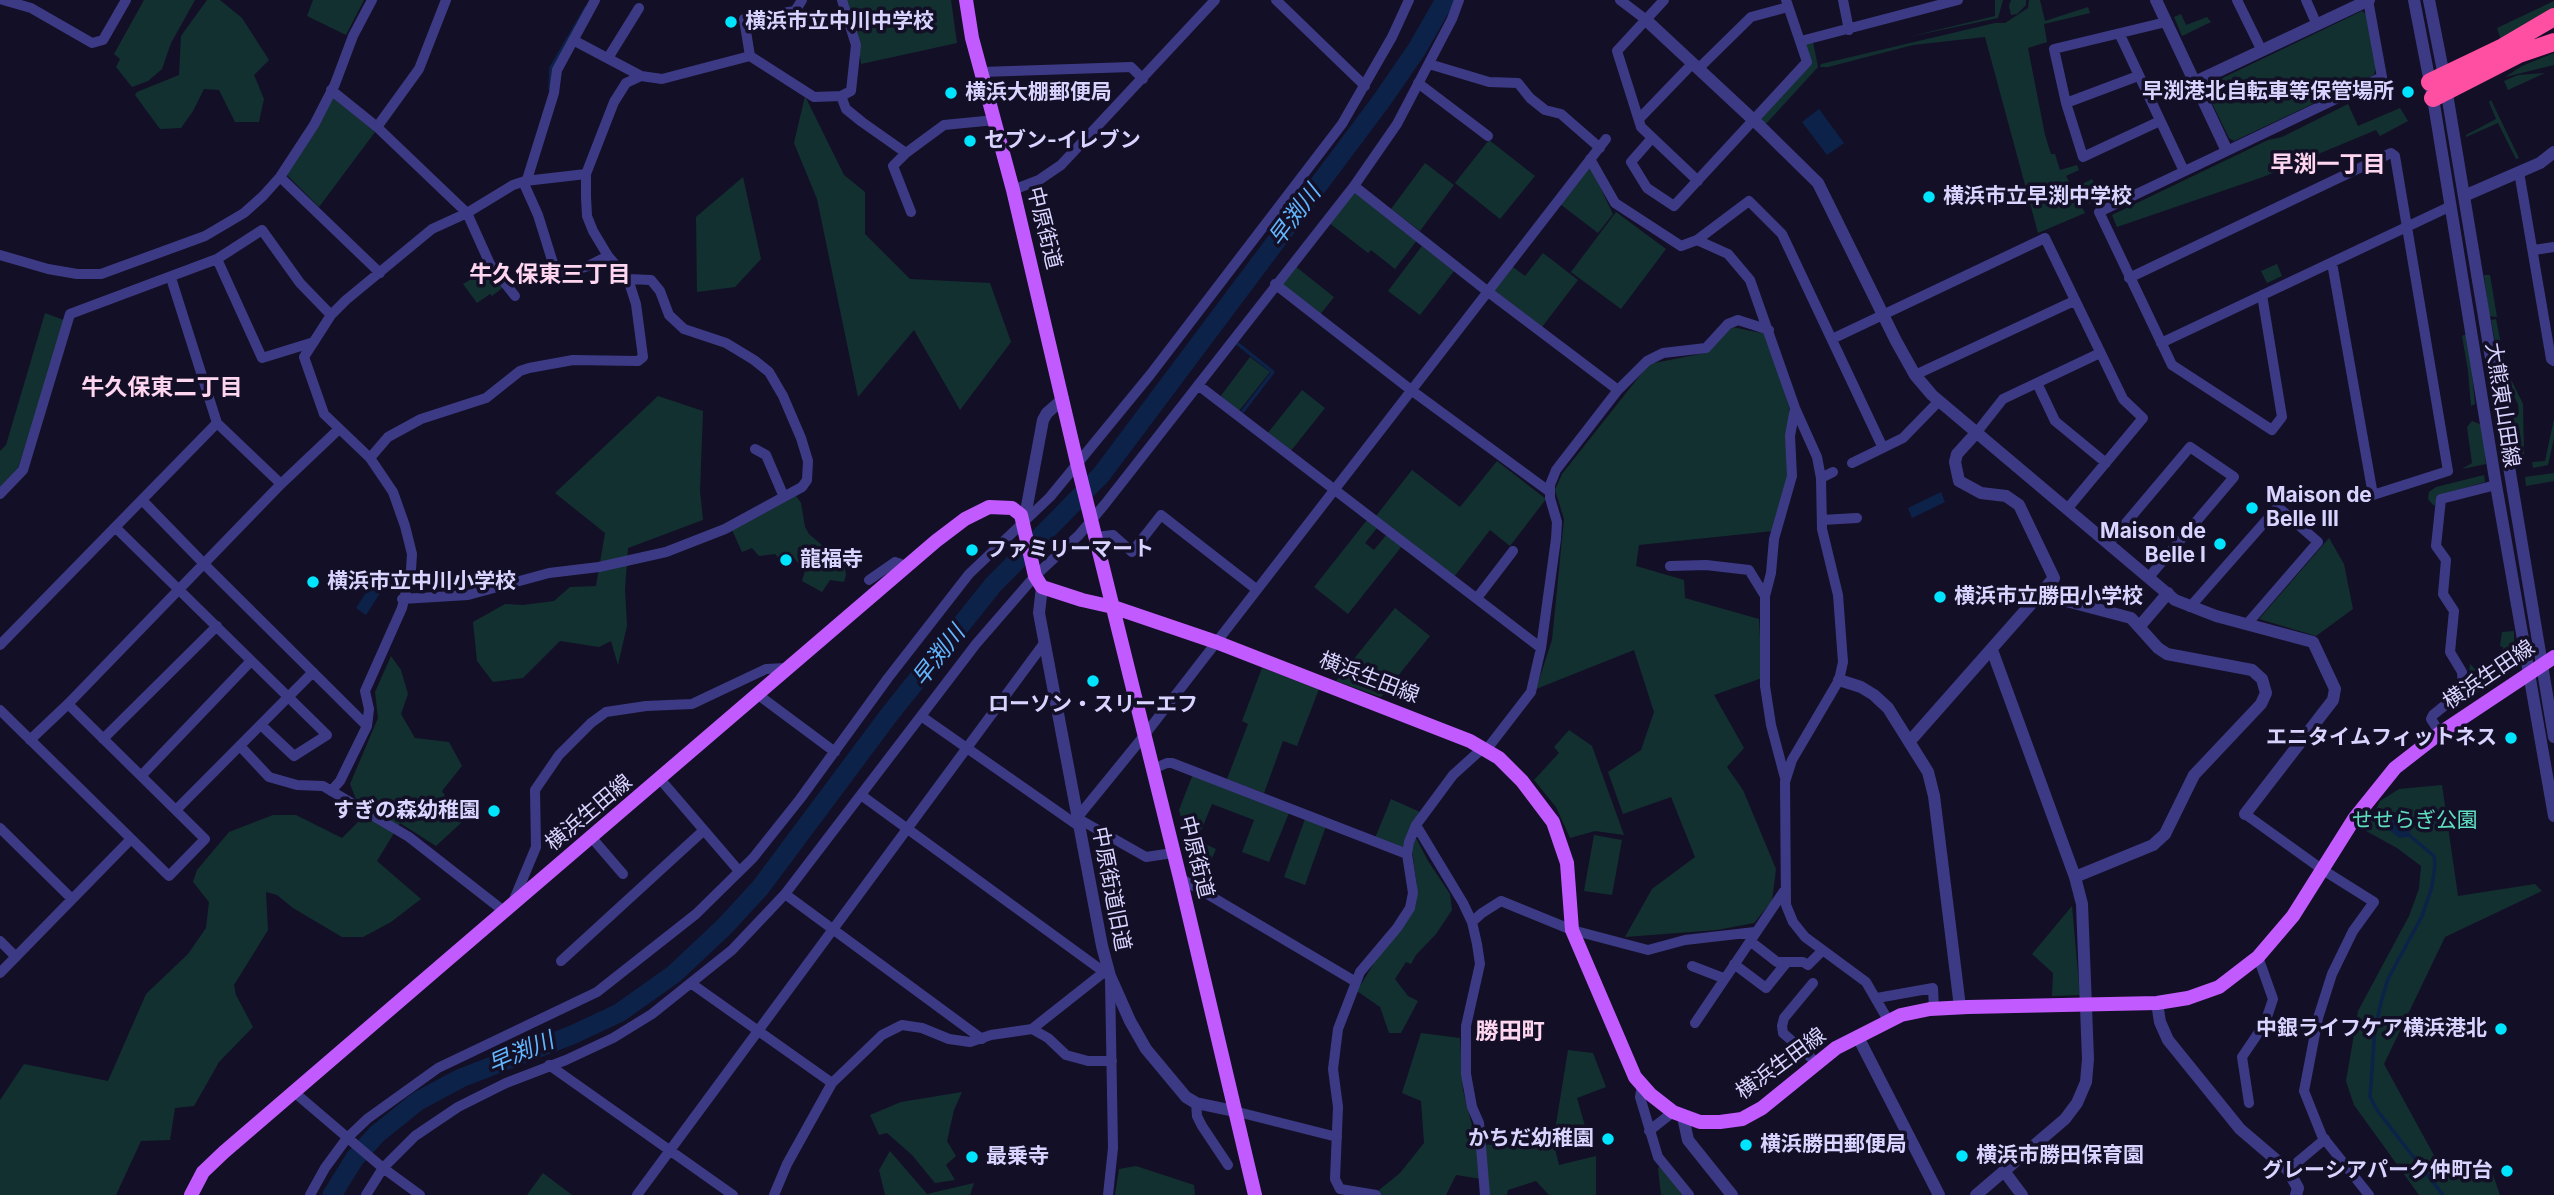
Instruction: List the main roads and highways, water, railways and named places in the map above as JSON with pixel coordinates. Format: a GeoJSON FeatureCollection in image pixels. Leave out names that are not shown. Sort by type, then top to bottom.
{"type":"FeatureCollection","features":[{"type":"Feature","properties":{"kind":"highway"},"geometry":{"type":"LineString","coordinates":[[2554,17],[2438,87],[2554,42]]}},
{"type":"Feature","properties":{"kind":"main road","name":"中原街道"},"geometry":{"type":"LineString","coordinates":[[966,0],[972,38],[1013,190],[1077,465],[1180,878],[1255,1195]]}},
{"type":"Feature","properties":{"kind":"main road","name":"横浜生田線"},"geometry":{"type":"LineString","coordinates":[[191,1195],[203,1172],[786,668],[965,519],[989,507],[1019,511],[1037,577],[1082,600],[1113,607],[1216,642],[1485,748],[1521,781],[1553,822],[1567,863],[1572,930],[1629,1067],[1642,1086],[1678,1115],[1700,1122],[1742,1119],[1762,1108],[1836,1048],[1901,1015],[1960,1007],[2157,1003],[2204,994],[2236,976],[2258,957],[2293,916],[2354,820],[2395,768],[2440,733],[2549,661]]}},
{"type":"Feature","properties":{"kind":"water"},"geometry":{"type":"Polygon","coordinates":[[[1819,109],[1844,143],[1827,155],[1802,122],[1819,109]]]}},
{"type":"Feature","properties":{"kind":"water"},"geometry":{"type":"Polygon","coordinates":[[[1941,492],[1945,502],[1912,518],[1908,508],[1941,492]]]}},
{"type":"Feature","properties":{"kind":"water"},"geometry":{"type":"Polygon","coordinates":[[[377,576],[387,582],[366,615],[356,608],[377,576]]]}},
{"type":"Feature","properties":{"kind":"water"},"geometry":{"type":"Polygon","coordinates":[[[2390,816],[2398,817],[2409,825],[2411,830],[2407,837],[2399,838],[2387,828],[2386,823],[2390,816]]]}},
{"type":"Feature","properties":{"kind":"waterway","name":"早渕川"},"geometry":{"type":"LineString","coordinates":[[332,1195],[355,1158],[377,1134],[418,1101],[461,1078],[572,1035],[619,1013],[674,974],[724,927],[760,888],[889,715],[993,585],[1101,475],[1382,100],[1417,49],[1445,0]]}},
{"type":"Feature","properties":{"kind":"waterway"},"geometry":{"type":"LineString","coordinates":[[550,89],[551,68],[586,8]]}},
{"type":"Feature","properties":{"kind":"waterway"},"geometry":{"type":"LineString","coordinates":[[1238,344],[1273,372],[1243,411]]}},
{"type":"Feature","properties":{"kind":"waterway"},"geometry":{"type":"LineString","coordinates":[[2409,835],[2434,856],[2432,887],[2422,916],[2388,979],[2381,1002],[2375,1029],[2370,1097],[2377,1110],[2443,1195]]}},
{"type":"Feature","properties":{"kind":"place","name":"横浜市立中川中学校"},"geometry":{"type":"Point","coordinates":[731,22]}},
{"type":"Feature","properties":{"kind":"place","name":"早渕港北自転車等保管場所"},"geometry":{"type":"Point","coordinates":[2408,92]}},
{"type":"Feature","properties":{"kind":"place","name":"横浜大棚郵便局"},"geometry":{"type":"Point","coordinates":[951,93]}},
{"type":"Feature","properties":{"kind":"place","name":"セブン-イレブン"},"geometry":{"type":"Point","coordinates":[970,141]}},
{"type":"Feature","properties":{"kind":"place","name":"横浜市立早渕中学校"},"geometry":{"type":"Point","coordinates":[1929,197]}},
{"type":"Feature","properties":{"kind":"place","name":"Maison de Belle III"},"geometry":{"type":"Point","coordinates":[2252,508]}},
{"type":"Feature","properties":{"kind":"place","name":"Maison de Belle I"},"geometry":{"type":"Point","coordinates":[2220,544]}},
{"type":"Feature","properties":{"kind":"place","name":"ファミリーマート"},"geometry":{"type":"Point","coordinates":[972,550]}},
{"type":"Feature","properties":{"kind":"place","name":"龍福寺"},"geometry":{"type":"Point","coordinates":[786,560]}},
{"type":"Feature","properties":{"kind":"place","name":"横浜市立中川小学校"},"geometry":{"type":"Point","coordinates":[313,582]}},
{"type":"Feature","properties":{"kind":"place","name":"横浜市立勝田小学校"},"geometry":{"type":"Point","coordinates":[1940,597]}},
{"type":"Feature","properties":{"kind":"place","name":"ローソン・スリーエフ"},"geometry":{"type":"Point","coordinates":[1093,681]}},
{"type":"Feature","properties":{"kind":"place","name":"エニタイムフィットネス"},"geometry":{"type":"Point","coordinates":[2511,738]}},
{"type":"Feature","properties":{"kind":"place","name":"すぎの森幼稚園"},"geometry":{"type":"Point","coordinates":[494,811]}},
{"type":"Feature","properties":{"kind":"place","name":"中銀ライフケア横浜港北"},"geometry":{"type":"Point","coordinates":[2501,1029]}},
{"type":"Feature","properties":{"kind":"place","name":"かちだ幼稚園"},"geometry":{"type":"Point","coordinates":[1608,1139]}},
{"type":"Feature","properties":{"kind":"place","name":"横浜勝田郵便局"},"geometry":{"type":"Point","coordinates":[1746,1145]}},
{"type":"Feature","properties":{"kind":"place","name":"横浜市勝田保育園"},"geometry":{"type":"Point","coordinates":[1962,1156]}},
{"type":"Feature","properties":{"kind":"place","name":"最乗寺"},"geometry":{"type":"Point","coordinates":[972,1157]}},
{"type":"Feature","properties":{"kind":"place","name":"グレーシアパーク仲町台"},"geometry":{"type":"Point","coordinates":[2507,1171]}},
{"type":"Feature","properties":{"kind":"district","name":"早渕一丁目"},"geometry":{"type":"Point","coordinates":[2328,165]}},
{"type":"Feature","properties":{"kind":"district","name":"牛久保東三丁目"},"geometry":{"type":"Point","coordinates":[550,275]}},
{"type":"Feature","properties":{"kind":"district","name":"牛久保東二丁目"},"geometry":{"type":"Point","coordinates":[162,388]}},
{"type":"Feature","properties":{"kind":"district","name":"勝田町"},"geometry":{"type":"Point","coordinates":[1510,1032]}},
{"type":"Feature","properties":{"kind":"park label","name":"せせらぎ公園"},"geometry":{"type":"Point","coordinates":[2415,821]}}]}
